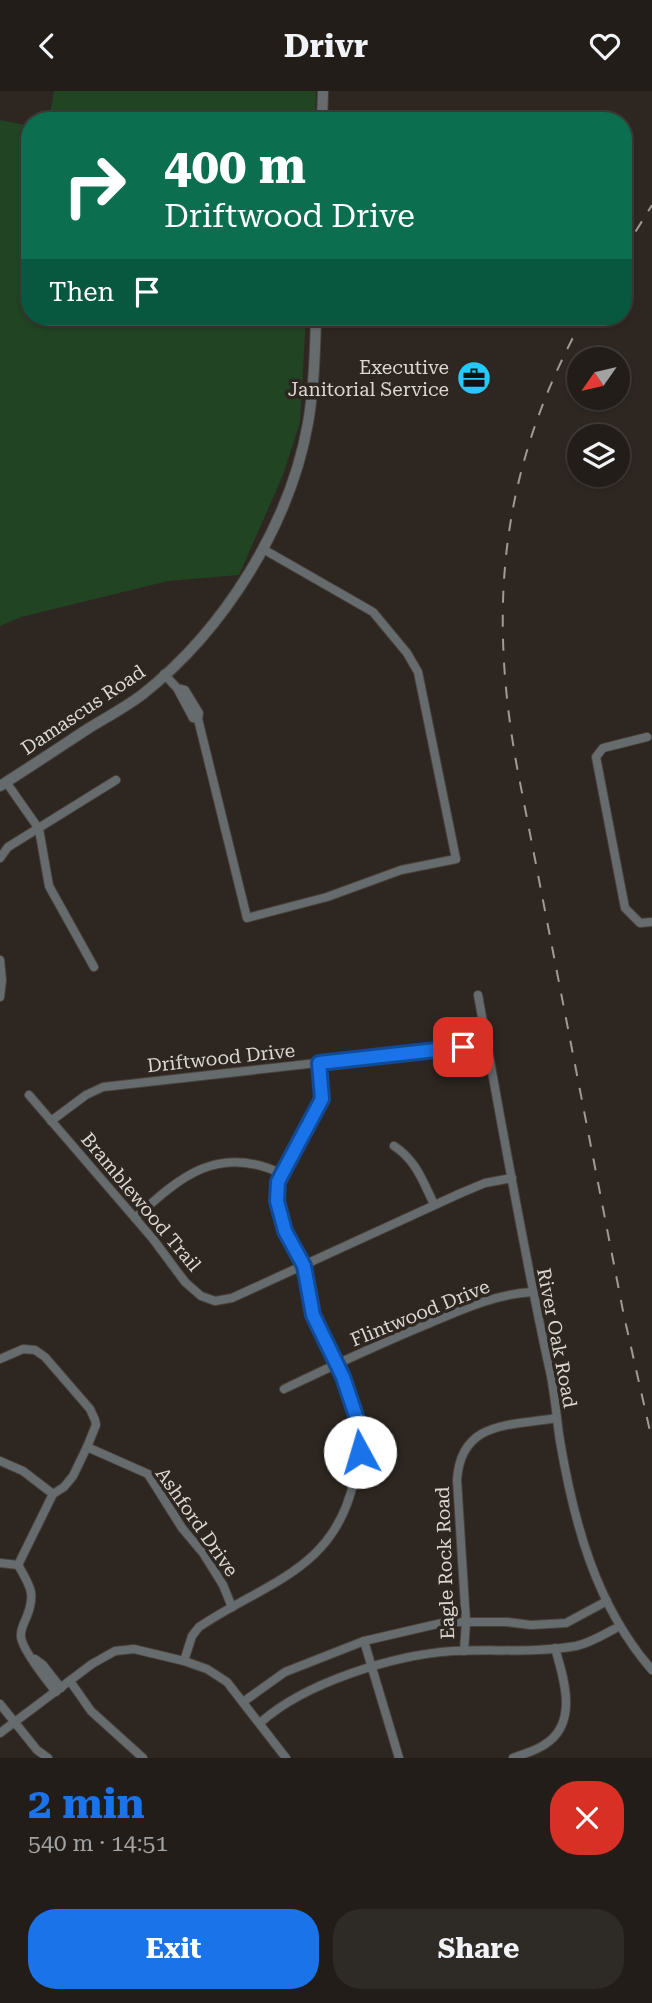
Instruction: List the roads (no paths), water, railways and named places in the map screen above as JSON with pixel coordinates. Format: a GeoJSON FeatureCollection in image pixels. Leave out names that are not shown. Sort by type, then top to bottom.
{"type":"FeatureCollection","features":[{"type":"Feature","properties":{"kind":"street"},"geometry":{"type":"LineString","coordinates":[[322,112],[323,91]]}},
{"type":"Feature","properties":{"kind":"street","name":"Damascus Road"},"geometry":{"type":"LineString","coordinates":[[3,784],[142,694],[190,652],[235,593],[272,535],[294,474],[308,424],[315,364],[316,326]]}},
{"type":"Feature","properties":{"kind":"street"},"geometry":{"type":"LineString","coordinates":[[164,674],[177,688],[193,718],[198,719],[247,918],[327,897],[401,870],[456,859],[418,671],[407,653],[373,612],[263,549]]}},
{"type":"Feature","properties":{"kind":"street"},"geometry":{"type":"LineString","coordinates":[[647,737],[603,748],[596,757],[625,908],[640,923],[652,922]]}},
{"type":"Feature","properties":{"kind":"street"},"geometry":{"type":"LineString","coordinates":[[0,858],[8,847],[116,781]]}},
{"type":"Feature","properties":{"kind":"street"},"geometry":{"type":"LineString","coordinates":[[3,784],[39,829],[49,886],[94,967]]}},
{"type":"Feature","properties":{"kind":"street"},"geometry":{"type":"LineString","coordinates":[[0,961],[0,997]]}},
{"type":"Feature","properties":{"kind":"street","name":"River Oak Road"},"geometry":{"type":"LineString","coordinates":[[478,995],[581,1541],[620,1626],[652,1670]]}},
{"type":"Feature","properties":{"kind":"street","name":"Driftwood Drive"},"geometry":{"type":"LineString","coordinates":[[51,1121],[86,1095],[103,1087],[487,1044]]}},
{"type":"Feature","properties":{"kind":"street"},"geometry":{"type":"LineString","coordinates":[[184,1661],[192,1636],[200,1627],[307,1564],[340,1523],[348,1506],[360,1452],[357,1419],[337,1364],[313,1315],[304,1266],[285,1231],[277,1201],[278,1182],[322,1099],[319,1063]]}},
{"type":"Feature","properties":{"kind":"street","name":"Bramblewood Trail"},"geometry":{"type":"LineString","coordinates":[[29,1095],[135,1218],[185,1282],[201,1296],[215,1301],[232,1298],[434,1204],[485,1183],[512,1178]]}},
{"type":"Feature","properties":{"kind":"street"},"geometry":{"type":"LineString","coordinates":[[394,1146],[407,1154],[415,1165],[434,1204]]}},
{"type":"Feature","properties":{"kind":"street"},"geometry":{"type":"LineString","coordinates":[[135,1218],[180,1179],[203,1168],[232,1162],[265,1166],[282,1174]]}},
{"type":"Feature","properties":{"kind":"street","name":"Flintwood Drive"},"geometry":{"type":"LineString","coordinates":[[284,1389],[459,1311],[513,1293],[532,1292]]}},
{"type":"Feature","properties":{"kind":"street"},"geometry":{"type":"LineString","coordinates":[[0,1359],[23,1349],[35,1350],[45,1357],[93,1414],[96,1425],[73,1476],[64,1487],[53,1494],[18,1565]]}},
{"type":"Feature","properties":{"kind":"street","name":"Eagle Rock Road"},"geometry":{"type":"LineString","coordinates":[[464,1651],[466,1622],[458,1465],[473,1438],[486,1430],[557,1418]]}},
{"type":"Feature","properties":{"kind":"street","name":"Ashford Drive"},"geometry":{"type":"LineString","coordinates":[[87,1447],[148,1474],[182,1528],[203,1553],[223,1585],[232,1607]]}},
{"type":"Feature","properties":{"kind":"street"},"geometry":{"type":"LineString","coordinates":[[0,1461],[23,1471],[53,1494]]}},
{"type":"Feature","properties":{"kind":"street"},"geometry":{"type":"LineString","coordinates":[[0,1563],[18,1565]]}},
{"type":"Feature","properties":{"kind":"street"},"geometry":{"type":"LineString","coordinates":[[18,1565],[32,1594],[32,1604],[21,1633],[24,1646],[33,1657],[38,1670],[59,1690]]}},
{"type":"Feature","properties":{"kind":"street"},"geometry":{"type":"LineString","coordinates":[[243,1702],[285,1672],[364,1641],[446,1622],[531,1625],[566,1623],[607,1601]]}},
{"type":"Feature","properties":{"kind":"street"},"geometry":{"type":"LineString","coordinates":[[260,1723],[282,1706],[331,1681],[415,1655],[464,1651],[521,1652],[578,1646],[620,1626]]}},
{"type":"Feature","properties":{"kind":"street"},"geometry":{"type":"LineString","coordinates":[[364,1641],[399,1758]]}},
{"type":"Feature","properties":{"kind":"street"},"geometry":{"type":"LineString","coordinates":[[513,1758],[544,1745],[556,1735],[564,1720],[567,1705],[565,1680],[555,1648]]}},
{"type":"Feature","properties":{"kind":"street"},"geometry":{"type":"LineString","coordinates":[[0,1733],[92,1664],[115,1651],[134,1649],[184,1661],[206,1669],[227,1682],[286,1758]]}},
{"type":"Feature","properties":{"kind":"street"},"geometry":{"type":"LineString","coordinates":[[69,1681],[91,1711],[143,1758]]}},
{"type":"Feature","properties":{"kind":"street"},"geometry":{"type":"LineString","coordinates":[[0,1704],[37,1750],[48,1758]]}},
{"type":"Feature","properties":{"kind":"railway"},"geometry":{"type":"LineString","coordinates":[[632,237],[652,205]]}},
{"type":"Feature","properties":{"kind":"railway"},"geometry":{"type":"LineString","coordinates":[[579,326],[556,372],[535,427],[519,481],[508,536],[503,591],[503,648],[517,767],[624,1316],[652,1440]]}},
{"type":"Feature","properties":{"kind":"place","name":"Executive Janitorial Service"},"geometry":{"type":"Point","coordinates":[474,378]}}]}
